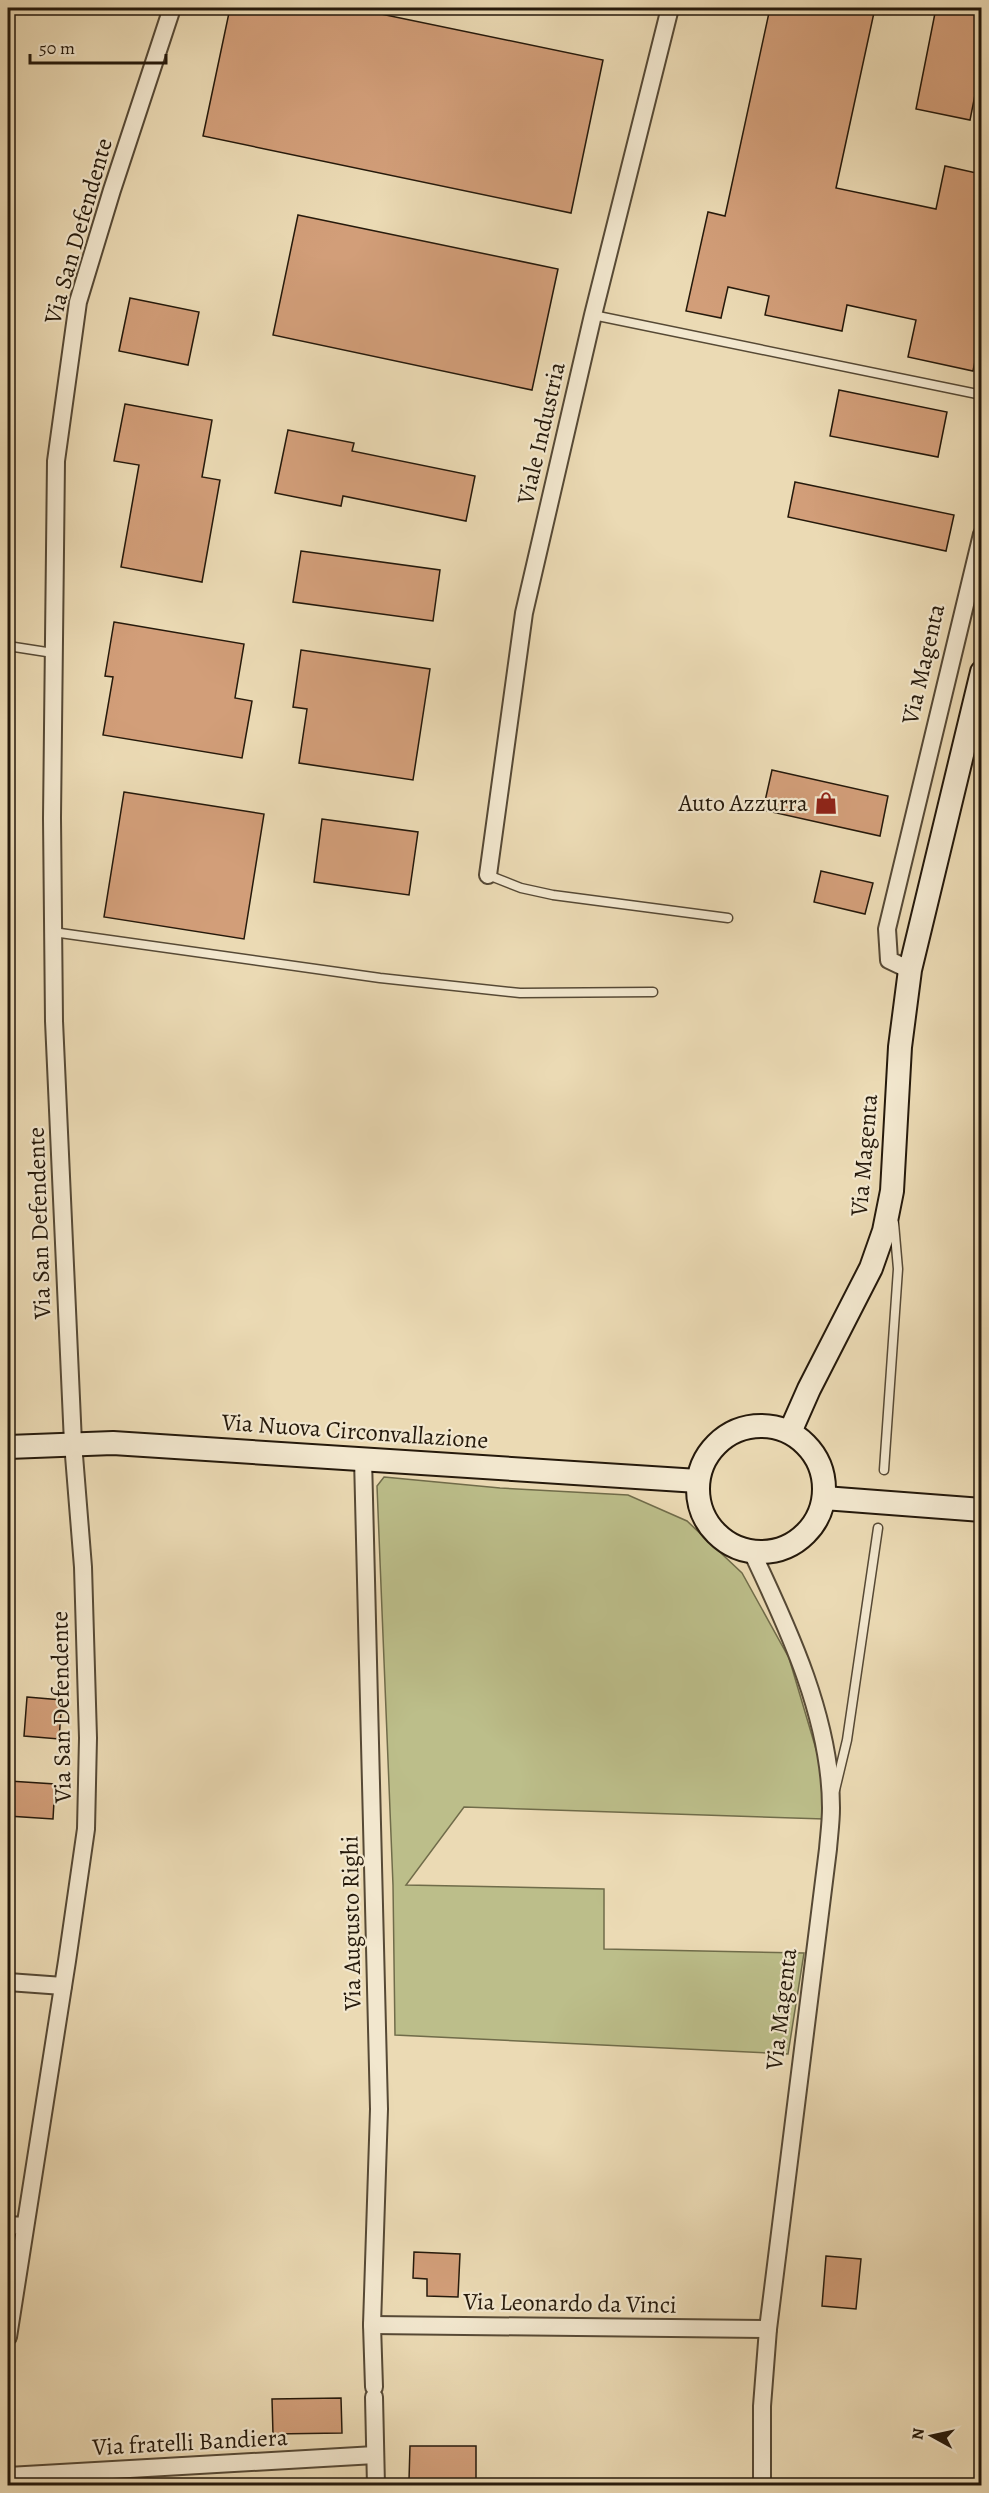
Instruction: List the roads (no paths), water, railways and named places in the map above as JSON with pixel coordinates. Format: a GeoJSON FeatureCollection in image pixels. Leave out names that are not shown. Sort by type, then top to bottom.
{"type":"FeatureCollection","features":[{"type":"Feature","properties":{"kind":"street","name":"Via San Defendente"},"geometry":{"type":"LineString","coordinates":[[8,2337],[86,1829],[88,1738],[82,1567],[73,1443],[54,1021],[53,653],[56,461],[78,302],[172,8]]}},
{"type":"Feature","properties":{"kind":"street","name":"Viale Industria"},"geometry":{"type":"LineString","coordinates":[[488,874],[524,613],[592,315],[670,8]]}},
{"type":"Feature","properties":{"kind":"street","name":"Via Magenta"},"geometry":{"type":"LineString","coordinates":[[910,970],[889,960],[887,929],[981,534]]}},
{"type":"Feature","properties":{"kind":"street","name":"Via Magenta"},"geometry":{"type":"LineString","coordinates":[[790,1432],[809,1389],[871,1268],[884,1232],[892,1191],[900,1047],[910,970],[981,672]]}},
{"type":"Feature","properties":{"kind":"street"},"geometry":{"type":"LineString","coordinates":[[751,1426],[771,1426],[790,1432],[806,1444],[818,1460],[824,1478],[824,1498],[818,1517],[807,1533],[791,1545],[781,1549],[772,1552],[752,1552],[733,1546],[717,1535],[705,1519],[698,1500],[698,1481],[704,1461],[716,1445],[732,1432],[751,1426]]}},
{"type":"Feature","properties":{"kind":"street","name":"Via Nuova Circonvallazione"},"geometry":{"type":"LineString","coordinates":[[8,1447],[113,1443],[698,1481]]}},
{"type":"Feature","properties":{"kind":"street","name":"Via Augusto Righi"},"geometry":{"type":"LineString","coordinates":[[363,1458],[380,2109],[372,2325],[376,2486]]}},
{"type":"Feature","properties":{"kind":"street"},"geometry":{"type":"LineString","coordinates":[[824,1498],[981,1510]]}},
{"type":"Feature","properties":{"kind":"street","name":"Via Magenta"},"geometry":{"type":"LineString","coordinates":[[752,1552],[788,1627],[812,1699],[825,1753],[831,1808],[828,1849],[768,2329],[762,2406],[762,2486]]}},
{"type":"Feature","properties":{"kind":"street"},"geometry":{"type":"LineString","coordinates":[[8,1982],[63,1986]]}},
{"type":"Feature","properties":{"kind":"street"},"geometry":{"type":"LineString","coordinates":[[8,2225],[25,2226]]}},
{"type":"Feature","properties":{"kind":"street","name":"Via Leonardo da Vinci"},"geometry":{"type":"LineString","coordinates":[[372,2325],[768,2329]]}},
{"type":"Feature","properties":{"kind":"street","name":"Via fratelli Bandiera"},"geometry":{"type":"LineString","coordinates":[[8,2476],[375,2455]]}},
{"type":"Feature","properties":{"kind":"lane"},"geometry":{"type":"LineString","coordinates":[[592,315],[981,395]]}},
{"type":"Feature","properties":{"kind":"lane"},"geometry":{"type":"LineString","coordinates":[[8,646],[53,653]]}},
{"type":"Feature","properties":{"kind":"lane"},"geometry":{"type":"LineString","coordinates":[[488,874],[521,888],[553,895],[728,918]]}},
{"type":"Feature","properties":{"kind":"lane"},"geometry":{"type":"LineString","coordinates":[[53,933],[380,978],[520,993],[653,992]]}},
{"type":"Feature","properties":{"kind":"lane"},"geometry":{"type":"LineString","coordinates":[[884,1470],[898,1269],[892,1191]]}},
{"type":"Feature","properties":{"kind":"lane"},"geometry":{"type":"LineString","coordinates":[[831,1808],[847,1740],[878,1528]]}},
{"type":"Feature","properties":{"kind":"place","name":"Auto Azzurra"},"geometry":{"type":"Point","coordinates":[826,803]}}]}
